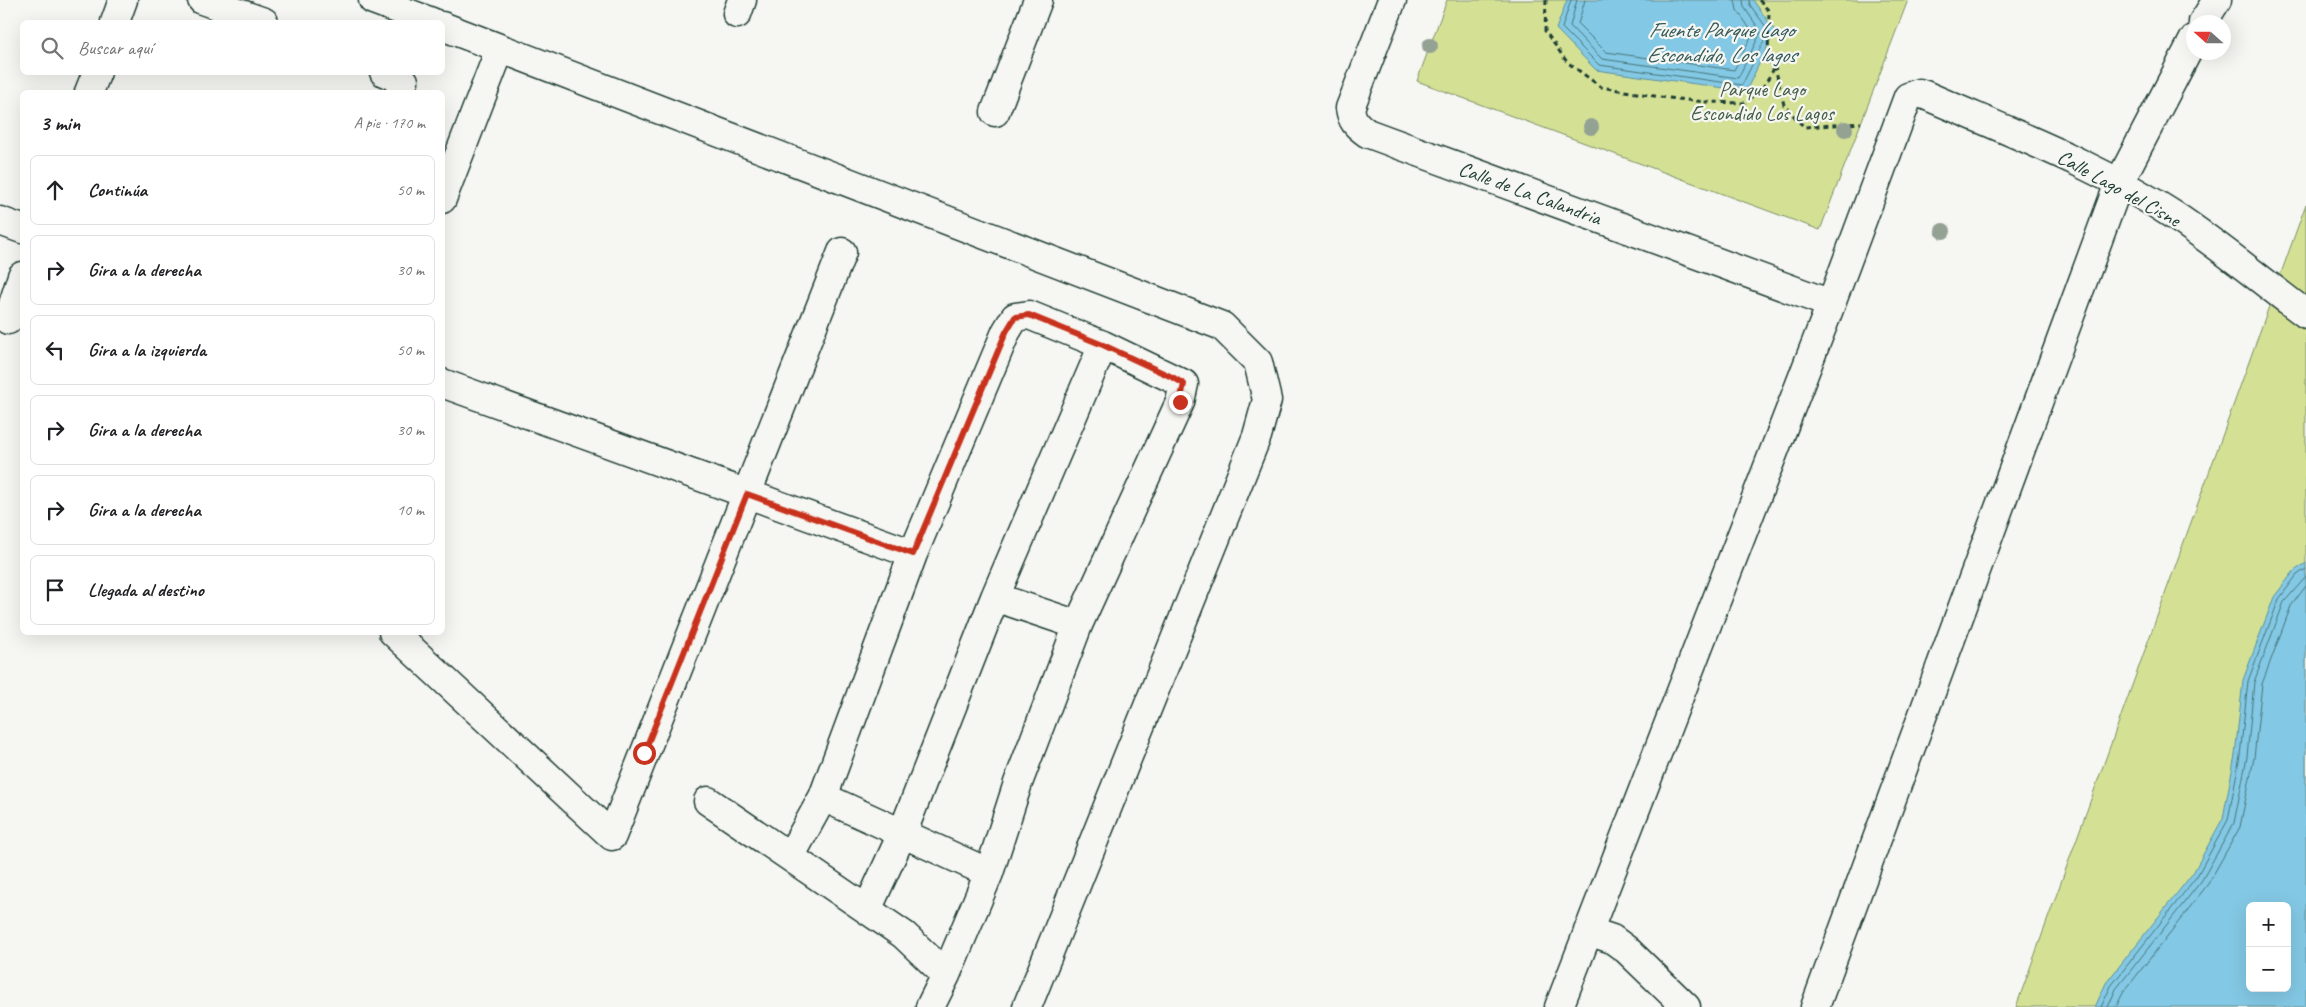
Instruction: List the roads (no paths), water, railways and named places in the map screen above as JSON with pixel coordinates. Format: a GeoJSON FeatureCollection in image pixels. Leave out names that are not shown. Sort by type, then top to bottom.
{"type":"FeatureCollection","features":[{"type":"Feature","properties":{"kind":"street"},"geometry":{"type":"LineString","coordinates":[[116,20],[124,0]]}},
{"type":"Feature","properties":{"kind":"street"},"geometry":{"type":"LineString","coordinates":[[202,0],[258,20]]}},
{"type":"Feature","properties":{"kind":"street"},"geometry":{"type":"LineString","coordinates":[[373,0],[427,20]]}},
{"type":"Feature","properties":{"kind":"street"},"geometry":{"type":"LineString","coordinates":[[995,112],[1038,0]]}},
{"type":"Feature","properties":{"kind":"street","name":"Calle de La Calandria"},"geometry":{"type":"LineString","coordinates":[[1392,0],[1350,108],[1356,125],[1367,133],[1831,304]]}},
{"type":"Feature","properties":{"kind":"street"},"geometry":{"type":"LineString","coordinates":[[2207,15],[2217,0]]}},
{"type":"Feature","properties":{"kind":"street"},"geometry":{"type":"LineString","coordinates":[[445,27],[1222,326],[1258,362],[1266,400],[1257,436],[1026,1007]]}},
{"type":"Feature","properties":{"kind":"street"},"geometry":{"type":"LineString","coordinates":[[445,191],[500,48]]}},
{"type":"Feature","properties":{"kind":"street"},"geometry":{"type":"LineString","coordinates":[[1815,1007],[2119,183],[2186,54]]}},
{"type":"Feature","properties":{"kind":"street"},"geometry":{"type":"LineString","coordinates":[[90,90],[95,75]]}},
{"type":"Feature","properties":{"kind":"street"},"geometry":{"type":"LineString","coordinates":[[391,75],[404,81],[401,90]]}},
{"type":"Feature","properties":{"kind":"street","name":"Calle Lago del Cisne"},"geometry":{"type":"LineString","coordinates":[[1831,304],[1905,102],[1914,94],[1925,95],[2059,154],[2119,183],[2175,216],[2306,314]]}},
{"type":"Feature","properties":{"kind":"street"},"geometry":{"type":"LineString","coordinates":[[0,221],[20,228]]}},
{"type":"Feature","properties":{"kind":"street"},"geometry":{"type":"LineString","coordinates":[[396,635],[612,836],[842,252]]}},
{"type":"Feature","properties":{"kind":"street"},"geometry":{"type":"LineString","coordinates":[[10,320],[20,283]]}},
{"type":"Feature","properties":{"kind":"street"},"geometry":{"type":"LineString","coordinates":[[1559,1007],[1831,304]]}},
{"type":"Feature","properties":{"kind":"street"},"geometry":{"type":"LineString","coordinates":[[790,857],[823,797],[913,554],[1006,332],[1015,317],[1029,315],[1103,345],[1184,384],[1180,402],[1078,625],[1018,783],[989,873],[946,975],[930,1007]]}},
{"type":"Feature","properties":{"kind":"street"},"geometry":{"type":"LineString","coordinates":[[867,910],[902,834],[994,597],[1103,345]]}},
{"type":"Feature","properties":{"kind":"street"},"geometry":{"type":"LineString","coordinates":[[445,384],[913,554]]}},
{"type":"Feature","properties":{"kind":"street"},"geometry":{"type":"LineString","coordinates":[[994,597],[1078,625]]}},
{"type":"Feature","properties":{"kind":"street"},"geometry":{"type":"LineString","coordinates":[[823,797],[989,873]]}},
{"type":"Feature","properties":{"kind":"street"},"geometry":{"type":"LineString","coordinates":[[708,801],[904,934],[946,975]]}},
{"type":"Feature","properties":{"kind":"street"},"geometry":{"type":"LineString","coordinates":[[1588,931],[1612,939],[1627,950],[1686,1007]]}},
{"type":"Feature","properties":{"kind":"water","name":"Fuente Parque Lago Escondido, Los lagos"},"geometry":{"type":"Polygon","coordinates":[[[1567,0],[1753,0],[1775,31],[1746,91],[1596,70],[1556,29],[1567,0]]]}},
{"type":"Feature","properties":{"kind":"water"},"geometry":{"type":"Polygon","coordinates":[[[2306,563],[2306,1007],[2095,1007],[2106,983],[2193,873],[2223,818],[2235,755],[2243,680],[2274,597],[2294,571],[2306,563]]]}},
{"type":"Feature","properties":{"kind":"park label","name":"Parque Lago Escondido Los Lagos"},"geometry":{"type":"Point","coordinates":[1762,101]}}]}
